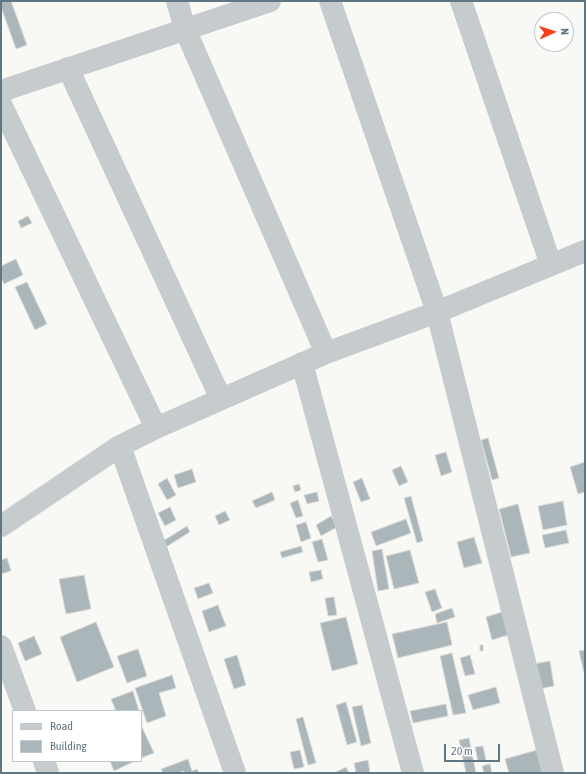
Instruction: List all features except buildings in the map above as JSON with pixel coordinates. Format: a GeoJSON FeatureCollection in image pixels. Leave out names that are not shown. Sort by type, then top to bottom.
{"type":"FeatureCollection","features":[{"type":"Feature","properties":{"kind":"street"},"geometry":{"type":"LineString","coordinates":[[177,1],[185,29],[326,353]]}},
{"type":"Feature","properties":{"kind":"street"},"geometry":{"type":"LineString","coordinates":[[1,90],[270,1]]}},
{"type":"Feature","properties":{"kind":"street"},"geometry":{"type":"LineString","coordinates":[[330,1],[437,312],[554,773]]}},
{"type":"Feature","properties":{"kind":"street"},"geometry":{"type":"LineString","coordinates":[[461,1],[551,265]]}},
{"type":"Feature","properties":{"kind":"street"},"geometry":{"type":"LineString","coordinates":[[68,68],[221,399]]}},
{"type":"Feature","properties":{"kind":"street"},"geometry":{"type":"LineString","coordinates":[[1,104],[156,428]]}},
{"type":"Feature","properties":{"kind":"street"},"geometry":{"type":"LineString","coordinates":[[1,526],[120,446],[156,428],[326,353],[437,312],[551,265],[584,254]]}},
{"type":"Feature","properties":{"kind":"street"},"geometry":{"type":"LineString","coordinates":[[302,363],[413,773]]}},
{"type":"Feature","properties":{"kind":"street"},"geometry":{"type":"LineString","coordinates":[[120,446],[235,773]]}},
{"type":"Feature","properties":{"kind":"street"},"geometry":{"type":"LineString","coordinates":[[1,646],[25,710]]}},
{"type":"Feature","properties":{"kind":"street"},"geometry":{"type":"LineString","coordinates":[[44,762],[48,773]]}}]}
